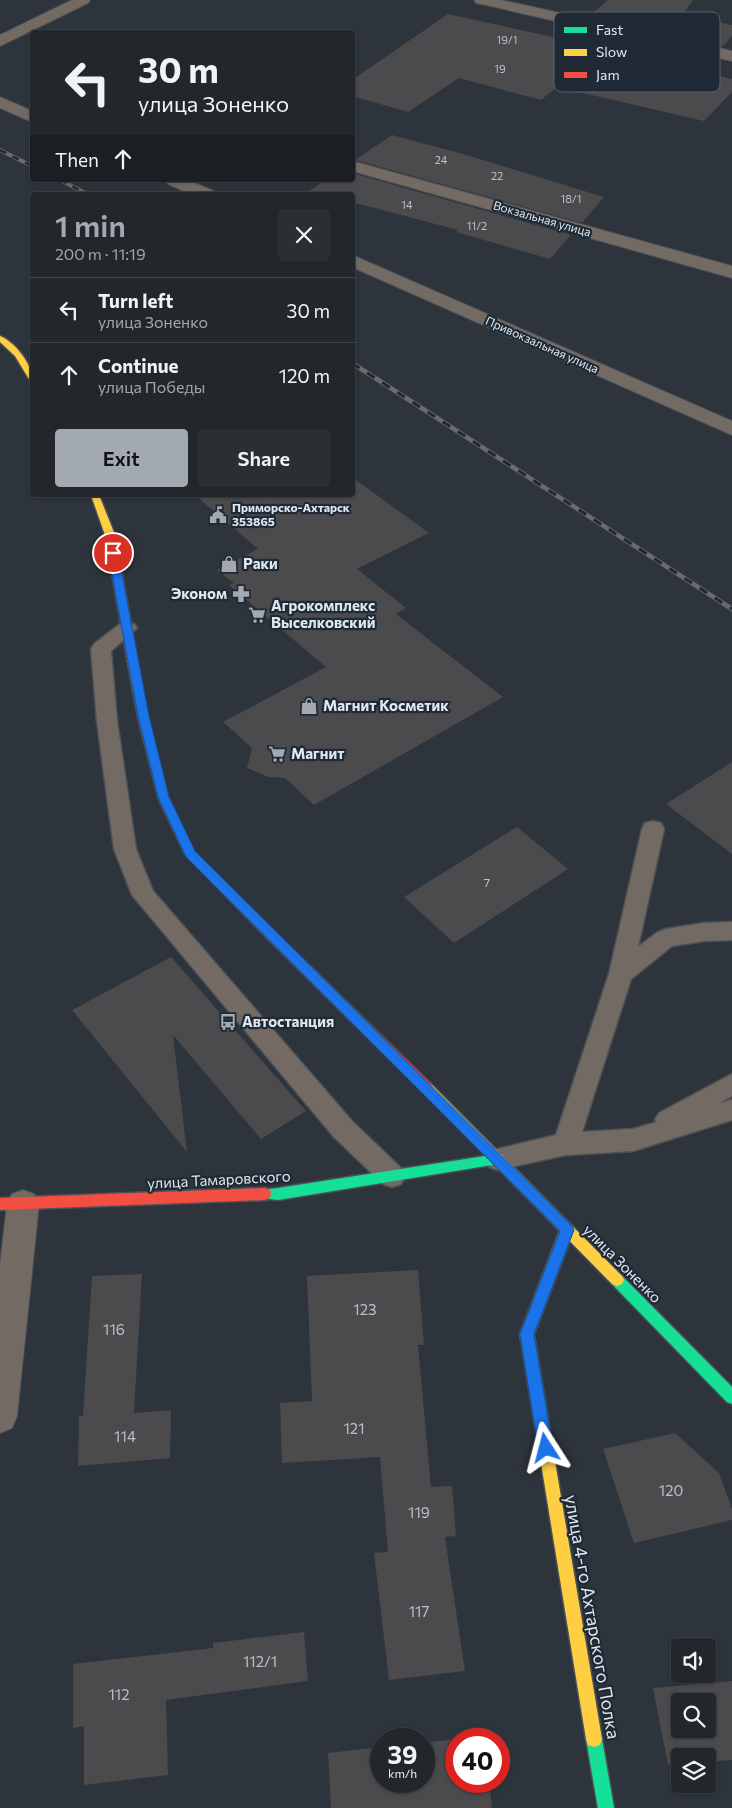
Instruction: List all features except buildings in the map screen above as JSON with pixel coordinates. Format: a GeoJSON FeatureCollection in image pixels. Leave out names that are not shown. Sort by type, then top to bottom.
{"type":"FeatureCollection","features":[{"type":"Feature","properties":{"kind":"street"},"geometry":{"type":"LineString","coordinates":[[0,41],[83,0]]}},
{"type":"Feature","properties":{"kind":"street"},"geometry":{"type":"LineString","coordinates":[[481,0],[554,16]]}},
{"type":"Feature","properties":{"kind":"street"},"geometry":{"type":"LineString","coordinates":[[0,101],[24,97]]}},
{"type":"Feature","properties":{"kind":"street"},"geometry":{"type":"LineString","coordinates":[[0,101],[30,116]]}},
{"type":"Feature","properties":{"kind":"street","name":"Вокзальная улица"},"geometry":{"type":"LineString","coordinates":[[355,167],[732,272]]}},
{"type":"Feature","properties":{"kind":"street"},"geometry":{"type":"LineString","coordinates":[[178,182],[200,192]]}},
{"type":"Feature","properties":{"kind":"street","name":"Привокзальная улица"},"geometry":{"type":"LineString","coordinates":[[355,261],[732,429]]}},
{"type":"Feature","properties":{"kind":"street"},"geometry":{"type":"LineString","coordinates":[[0,338],[18,355],[30,374]]}},
{"type":"Feature","properties":{"kind":"street","name":"улица Зоненко"},"geometry":{"type":"LineString","coordinates":[[96,497],[110,534],[143,716],[163,797],[190,854],[498,1159],[732,1397]]}},
{"type":"Feature","properties":{"kind":"street","name":"улица Тамаровского"},"geometry":{"type":"LineString","coordinates":[[12,1204],[278,1194],[498,1159]]}},
{"type":"Feature","properties":{"kind":"street"},"geometry":{"type":"LineString","coordinates":[[0,1416],[12,1204]]}},
{"type":"Feature","properties":{"kind":"street","name":"улица 4-го Ахтарского Полка"},"geometry":{"type":"LineString","coordinates":[[567,1230],[527,1334],[606,1808]]}},
{"type":"Feature","properties":{"kind":"lane"},"geometry":{"type":"LineString","coordinates":[[127,628],[101,649],[106,721],[126,849],[143,895],[343,1129],[392,1176]]}},
{"type":"Feature","properties":{"kind":"lane"},"geometry":{"type":"LineString","coordinates":[[566,1144],[621,974],[653,829]]}},
{"type":"Feature","properties":{"kind":"lane"},"geometry":{"type":"LineString","coordinates":[[621,974],[666,938],[704,932],[732,931]]}},
{"type":"Feature","properties":{"kind":"lane"},"geometry":{"type":"LineString","coordinates":[[633,1140],[732,1084]]}},
{"type":"Feature","properties":{"kind":"lane"},"geometry":{"type":"LineString","coordinates":[[498,1159],[566,1144],[633,1140],[732,1110]]}},
{"type":"Feature","properties":{"kind":"railway"},"geometry":{"type":"LineString","coordinates":[[0,150],[30,165]]}},
{"type":"Feature","properties":{"kind":"railway"},"geometry":{"type":"LineString","coordinates":[[64,182],[83,192]]}},
{"type":"Feature","properties":{"kind":"railway"},"geometry":{"type":"LineString","coordinates":[[355,365],[732,609]]}},
{"type":"Feature","properties":{"kind":"traffic: fast"},"geometry":{"type":"LineString","coordinates":[[136,680],[163,797],[190,854],[272,936]]}},
{"type":"Feature","properties":{"kind":"traffic: fast"},"geometry":{"type":"LineString","coordinates":[[265,1194],[278,1194],[498,1159]]}},
{"type":"Feature","properties":{"kind":"traffic: fast"},"geometry":{"type":"LineString","coordinates":[[542,1426],[527,1334],[567,1230]]}},
{"type":"Feature","properties":{"kind":"traffic: fast"},"geometry":{"type":"LineString","coordinates":[[617,1280],[732,1397]]}},
{"type":"Feature","properties":{"kind":"traffic: fast"},"geometry":{"type":"LineString","coordinates":[[594,1739],[606,1808]]}},
{"type":"Feature","properties":{"kind":"traffic: slow"},"geometry":{"type":"LineString","coordinates":[[0,338],[18,355],[30,374]]}},
{"type":"Feature","properties":{"kind":"traffic: slow"},"geometry":{"type":"LineString","coordinates":[[96,497],[110,535],[136,680]]}},
{"type":"Feature","properties":{"kind":"traffic: slow"},"geometry":{"type":"LineString","coordinates":[[427,1088],[617,1280]]}},
{"type":"Feature","properties":{"kind":"traffic: slow"},"geometry":{"type":"LineString","coordinates":[[542,1426],[594,1739]]}},
{"type":"Feature","properties":{"kind":"traffic: jam"},"geometry":{"type":"LineString","coordinates":[[272,936],[427,1088]]}},
{"type":"Feature","properties":{"kind":"traffic: jam"},"geometry":{"type":"LineString","coordinates":[[0,1204],[265,1194]]}},
{"type":"Feature","properties":{"kind":"place","name":"Приморско-Ахтарск 353865"},"geometry":{"type":"Point","coordinates":[218,515]}},
{"type":"Feature","properties":{"kind":"place","name":"Раки"},"geometry":{"type":"Point","coordinates":[229,564]}},
{"type":"Feature","properties":{"kind":"place","name":"Эконом"},"geometry":{"type":"Point","coordinates":[241,594]}},
{"type":"Feature","properties":{"kind":"place","name":"Агрокомплекс Выселковский"},"geometry":{"type":"Point","coordinates":[257,615]}},
{"type":"Feature","properties":{"kind":"place","name":"Магнит Косметик"},"geometry":{"type":"Point","coordinates":[309,706]}},
{"type":"Feature","properties":{"kind":"place","name":"Магнит"},"geometry":{"type":"Point","coordinates":[277,754]}},
{"type":"Feature","properties":{"kind":"place","name":"Автостанция"},"geometry":{"type":"Point","coordinates":[228,1022]}},
{"type":"Feature","properties":{"kind":"route"},"geometry":{"type":"LineString","coordinates":[[113,553],[143,716],[163,797],[190,854],[498,1159],[567,1230],[527,1334],[546,1448]]}}]}
